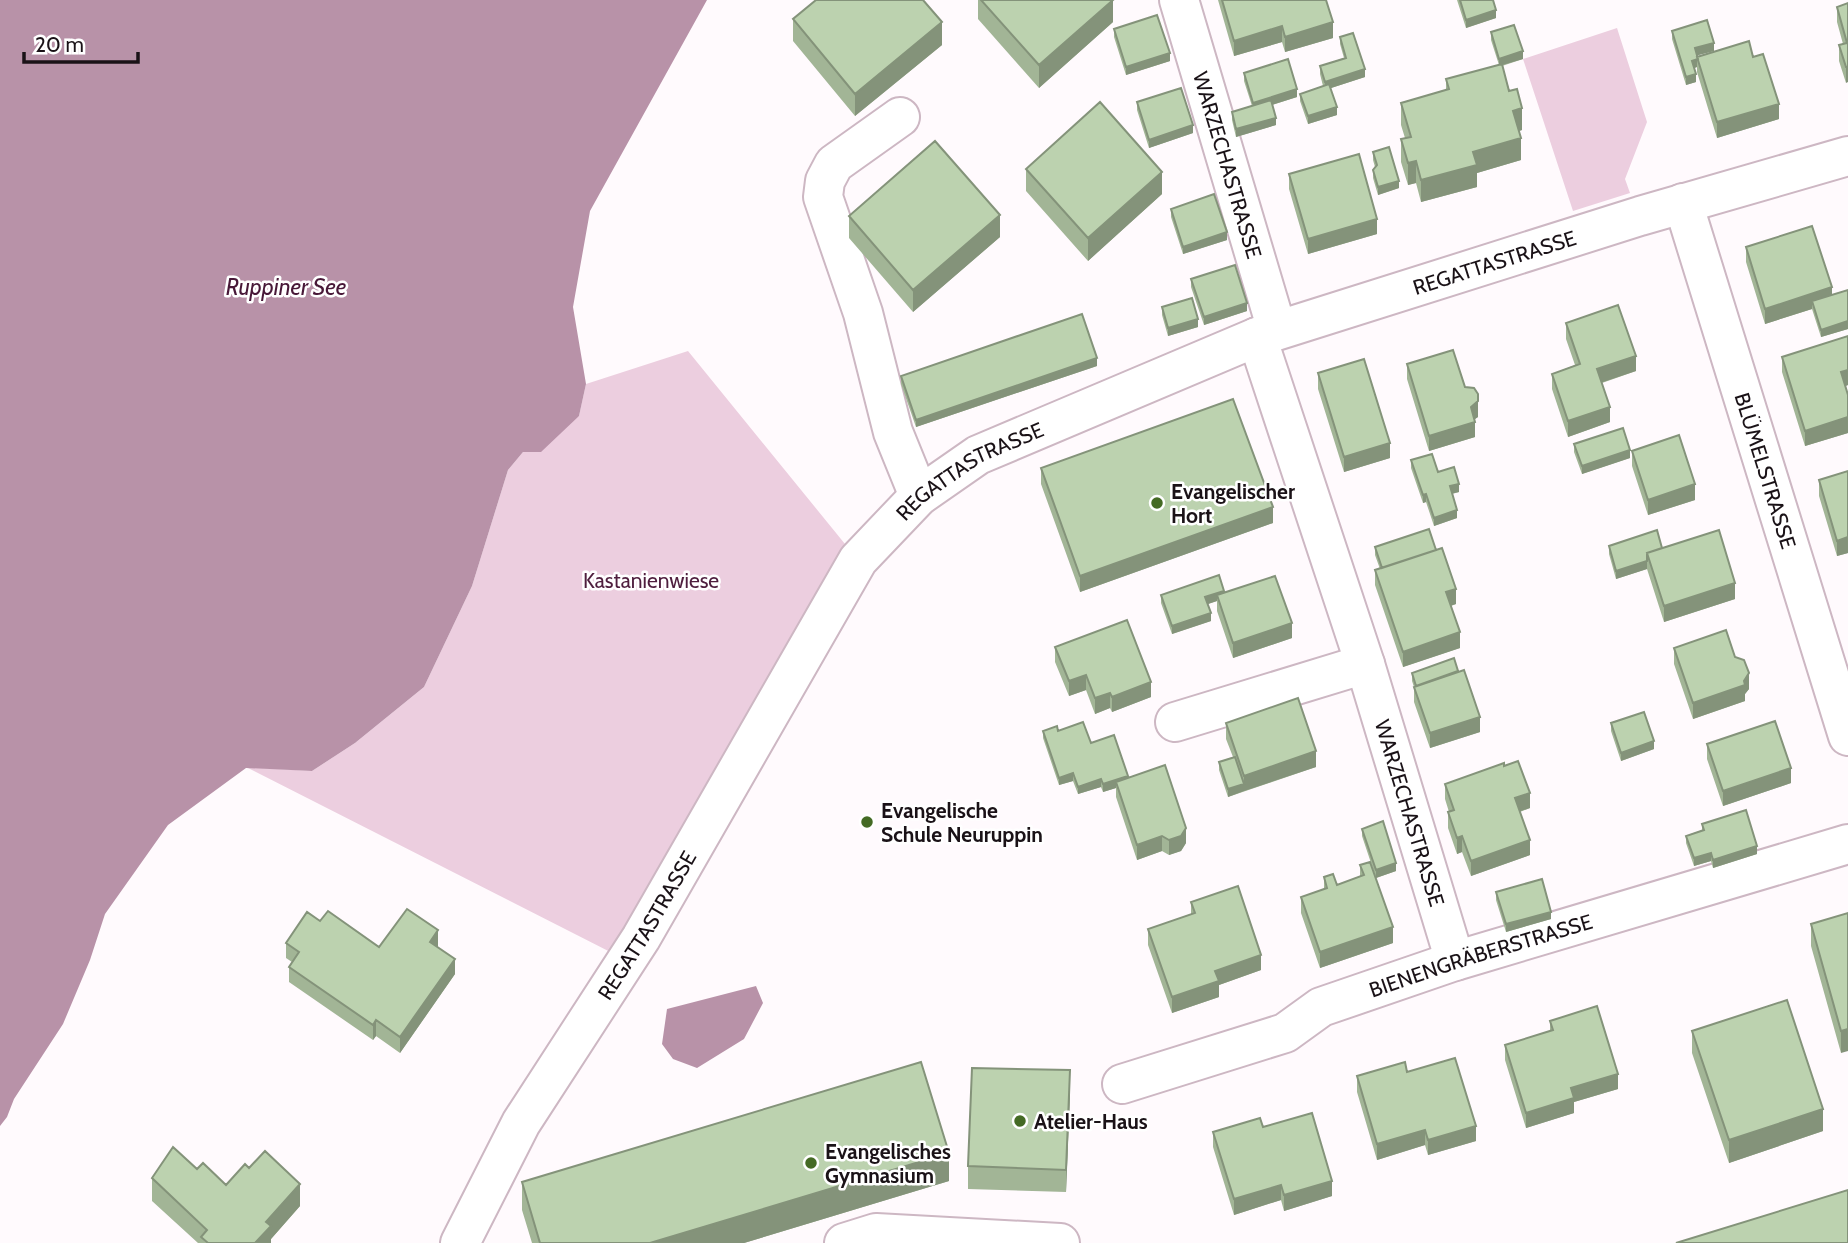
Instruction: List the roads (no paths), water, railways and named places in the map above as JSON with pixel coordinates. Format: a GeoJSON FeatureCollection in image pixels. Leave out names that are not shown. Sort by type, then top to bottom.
{"type":"FeatureCollection","features":[{"type":"Feature","properties":{"kind":"street","name":"WARZECHASTRASSE"},"geometry":{"type":"LineString","coordinates":[[1179,0],[1267,333],[1455,961]]}},
{"type":"Feature","properties":{"kind":"street"},"geometry":{"type":"LineString","coordinates":[[900,117],[834,163],[825,181],[823,197],[863,313],[893,432],[919,496]]}},
{"type":"Feature","properties":{"kind":"street","name":"REGATTASTRASSE"},"geometry":{"type":"LineString","coordinates":[[460,1243],[521,1123],[641,938],[858,560],[919,496],[978,455],[1267,333],[1683,203],[1848,156]]}},
{"type":"Feature","properties":{"kind":"street","name":"BLÜMELSTRASSE"},"geometry":{"type":"LineString","coordinates":[[1683,203],[1848,736]]}},
{"type":"Feature","properties":{"kind":"street"},"geometry":{"type":"LineString","coordinates":[[1175,722],[1366,664]]}},
{"type":"Feature","properties":{"kind":"street","name":"BIENENGRÄBERSTRASSE"},"geometry":{"type":"LineString","coordinates":[[1122,1084],[1285,1033],[1321,1007],[1455,961],[1848,844]]}},
{"type":"Feature","properties":{"kind":"street"},"geometry":{"type":"LineString","coordinates":[[844,1243],[876,1233],[1060,1243]]}},
{"type":"Feature","properties":{"kind":"water","name":"Ruppiner See"},"geometry":{"type":"Polygon","coordinates":[[[0,0],[707,0],[590,211],[573,307],[586,384],[579,416],[541,452],[523,452],[508,470],[472,586],[424,687],[355,743],[312,771],[246,768],[168,825],[105,914],[90,960],[63,1024],[14,1099],[0,1126],[0,0]]]}},
{"type":"Feature","properties":{"kind":"water"},"geometry":{"type":"Polygon","coordinates":[[[756,986],[763,1003],[744,1039],[697,1068],[673,1059],[662,1044],[667,1009],[756,986]]]}},
{"type":"Feature","properties":{"kind":"place","name":"Evangelischer Hort"},"geometry":{"type":"Point","coordinates":[1157,503]}},
{"type":"Feature","properties":{"kind":"place","name":"Evangelische Schule Neuruppin"},"geometry":{"type":"Point","coordinates":[867,822]}},
{"type":"Feature","properties":{"kind":"place","name":"Atelier-Haus"},"geometry":{"type":"Point","coordinates":[1020,1121]}},
{"type":"Feature","properties":{"kind":"place","name":"Evangelisches Gymnasium"},"geometry":{"type":"Point","coordinates":[811,1163]}},
{"type":"Feature","properties":{"kind":"park label","name":"Kastanienwiese"},"geometry":{"type":"Point","coordinates":[651,580]}}]}
